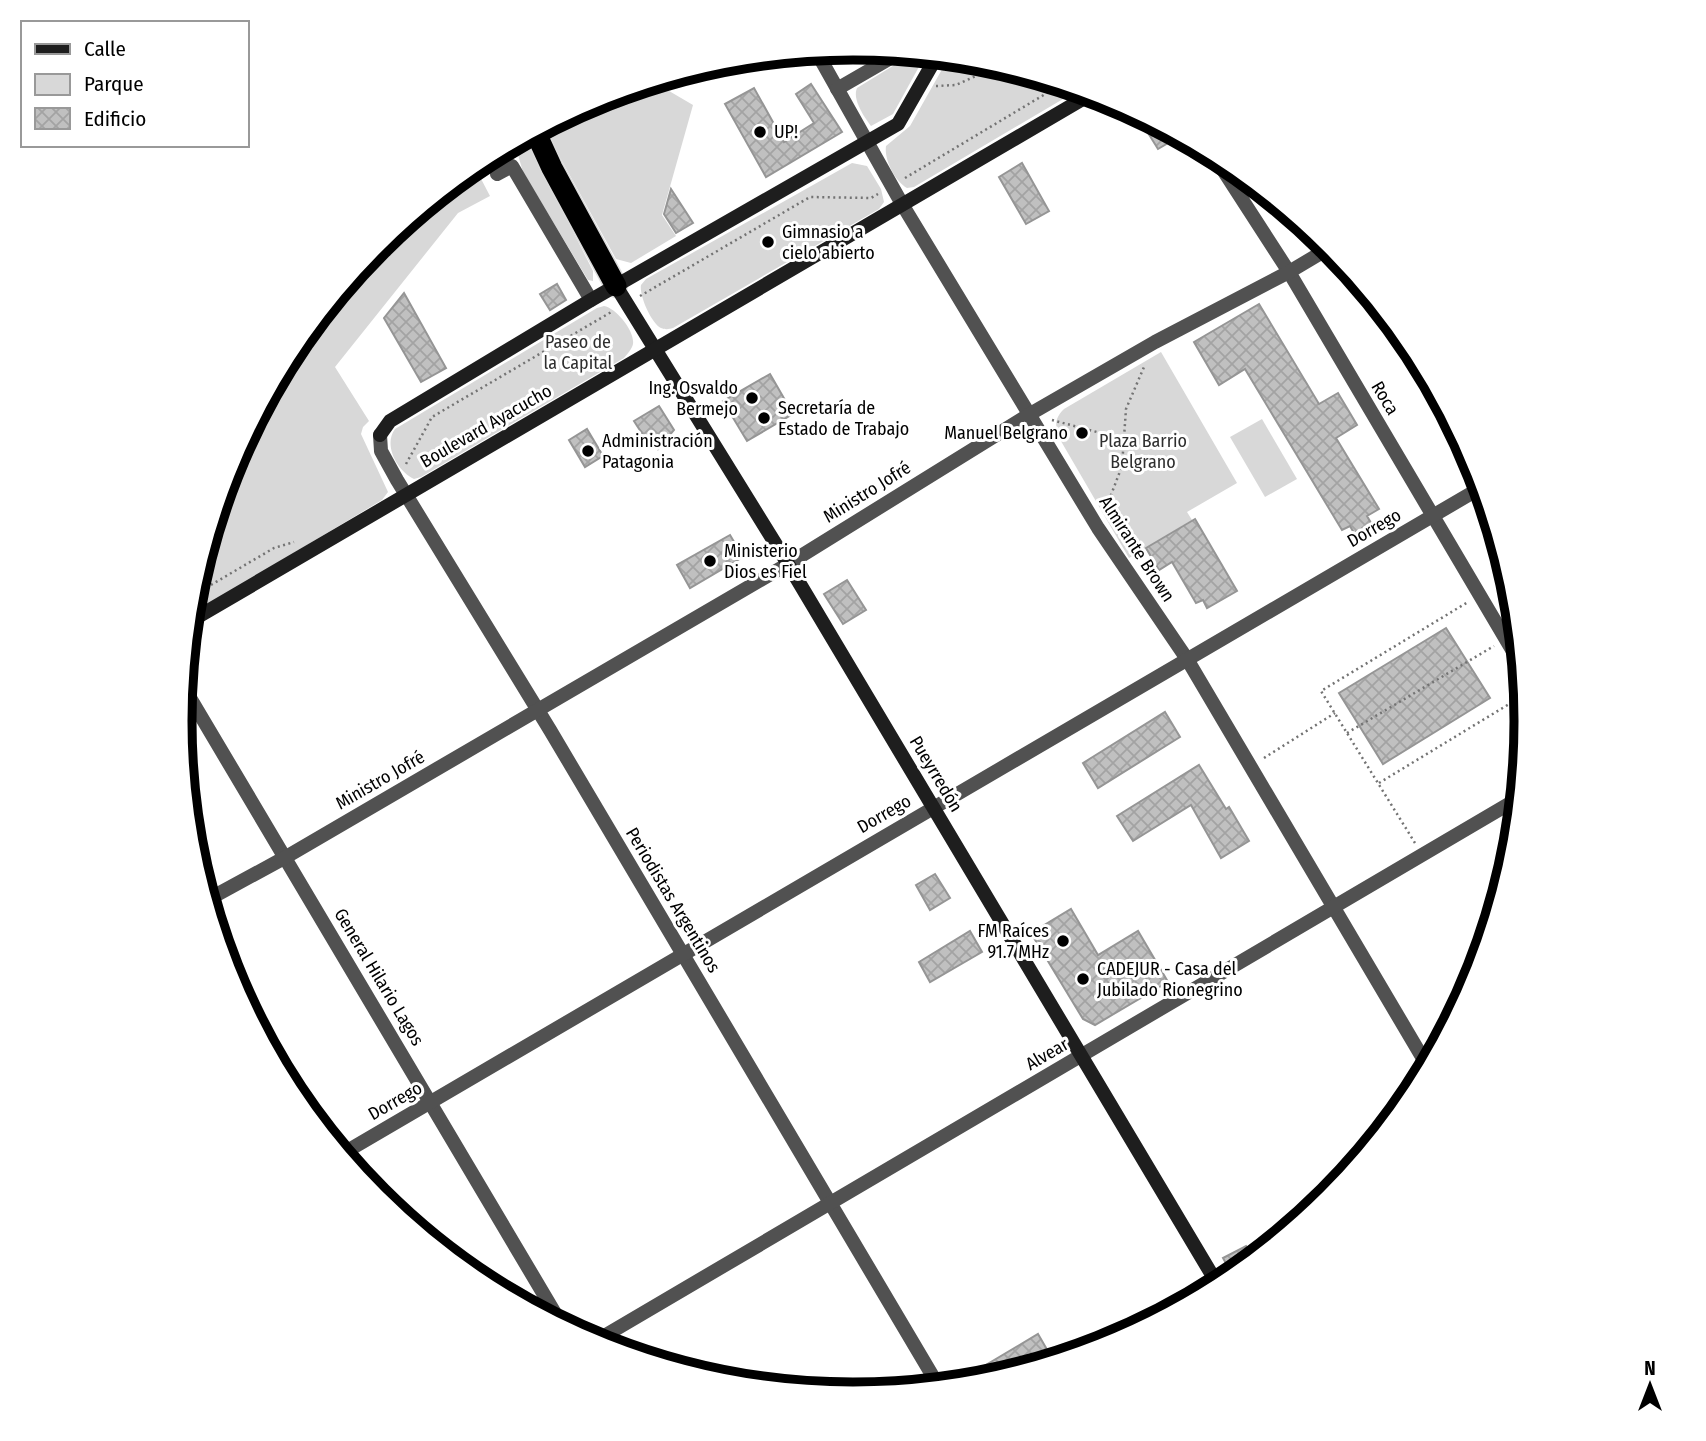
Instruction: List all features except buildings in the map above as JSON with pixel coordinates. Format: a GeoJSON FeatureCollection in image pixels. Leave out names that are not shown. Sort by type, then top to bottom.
{"type":"FeatureCollection","features":[{"type":"Feature","properties":{"kind":"highway"},"geometry":{"type":"LineString","coordinates":[[539,139],[622,294]]}},
{"type":"Feature","properties":{"kind":"main road"},"geometry":{"type":"LineString","coordinates":[[380,435],[390,421],[591,300],[622,294],[898,124],[932,64]]}},
{"type":"Feature","properties":{"kind":"main road","name":"Boulevard Ayacucho"},"geometry":{"type":"LineString","coordinates":[[201,615],[1080,101]]}},
{"type":"Feature","properties":{"kind":"main road","name":"Pueyrredón"},"geometry":{"type":"LineString","coordinates":[[622,294],[788,564],[1212,1275]]}},
{"type":"Feature","properties":{"kind":"street","name":"Almirante Brown"},"geometry":{"type":"LineString","coordinates":[[821,61],[902,204],[1098,528],[1187,659],[1422,1056]]}},
{"type":"Feature","properties":{"kind":"street"},"geometry":{"type":"LineString","coordinates":[[837,89],[886,61]]}},
{"type":"Feature","properties":{"kind":"street"},"geometry":{"type":"LineString","coordinates":[[497,174],[512,166],[591,300]]}},
{"type":"Feature","properties":{"kind":"street","name":"Roca"},"geometry":{"type":"LineString","coordinates":[[1227,176],[1289,272],[1509,645]]}},
{"type":"Feature","properties":{"kind":"street","name":"Ministro Jofré"},"geometry":{"type":"LineString","coordinates":[[216,895],[788,564],[1030,414],[1155,342],[1320,253]]}},
{"type":"Feature","properties":{"kind":"street","name":"Periodistas Argentinos"},"geometry":{"type":"LineString","coordinates":[[380,435],[381,451],[397,481],[538,710],[933,1377]]}},
{"type":"Feature","properties":{"kind":"street","name":"Dorrego"},"geometry":{"type":"LineString","coordinates":[[350,1149],[1473,492]]}},
{"type":"Feature","properties":{"kind":"street","name":"General Hilario Lagos"},"geometry":{"type":"LineString","coordinates":[[192,702],[552,1309]]}},
{"type":"Feature","properties":{"kind":"street","name":"Alvear"},"geometry":{"type":"LineString","coordinates":[[608,1334],[1508,804]]}},
{"type":"Feature","properties":{"kind":"path"},"geometry":{"type":"LineString","coordinates":[[923,81],[947,87],[983,72]]}},
{"type":"Feature","properties":{"kind":"path"},"geometry":{"type":"LineString","coordinates":[[397,481],[432,417],[622,294],[810,197],[871,198],[1051,91]]}},
{"type":"Feature","properties":{"kind":"path"},"geometry":{"type":"LineString","coordinates":[[1098,528],[1122,466],[1126,409],[1155,342]]}},
{"type":"Feature","properties":{"kind":"path"},"geometry":{"type":"LineString","coordinates":[[1030,414],[1123,439]]}},
{"type":"Feature","properties":{"kind":"path"},"geometry":{"type":"LineString","coordinates":[[206,588],[274,548],[297,541]]}},
{"type":"Feature","properties":{"kind":"path"},"geometry":{"type":"LineString","coordinates":[[1422,855],[1321,691],[1479,594]]}},
{"type":"Feature","properties":{"kind":"path"},"geometry":{"type":"LineString","coordinates":[[1348,733],[1506,639]]}},
{"type":"Feature","properties":{"kind":"path"},"geometry":{"type":"LineString","coordinates":[[1379,783],[1514,701]]}},
{"type":"Feature","properties":{"kind":"path"},"geometry":{"type":"LineString","coordinates":[[1250,766],[1335,713]]}},
{"type":"Feature","properties":{"kind":"green space"},"geometry":{"type":"Polygon","coordinates":[[[900,61],[921,63],[893,114],[871,126],[857,102],[857,88],[900,61]]]}},
{"type":"Feature","properties":{"kind":"green space"},"geometry":{"type":"Polygon","coordinates":[[[944,66],[1024,82],[1068,96],[914,187],[907,188],[891,170],[886,146],[910,126],[944,66]]]}},
{"type":"Feature","properties":{"kind":"green space"},"geometry":{"type":"Polygon","coordinates":[[[664,88],[693,105],[662,215],[676,236],[631,263],[616,259],[548,135],[600,110],[664,88]]]}},
{"type":"Feature","properties":{"kind":"green space"},"geometry":{"type":"Polygon","coordinates":[[[529,144],[593,271],[593,281],[588,280],[523,172],[518,155],[513,154],[529,144]]]}},
{"type":"Feature","properties":{"kind":"green space","name":"Paseo de la Capital"},"geometry":{"type":"Polygon","coordinates":[[[852,163],[867,166],[881,189],[884,202],[879,209],[673,328],[661,328],[653,321],[642,295],[641,285],[646,279],[852,163]]]}},
{"type":"Feature","properties":{"kind":"green space"},"geometry":{"type":"Polygon","coordinates":[[[479,176],[490,196],[458,213],[335,367],[369,421],[361,434],[388,492],[382,500],[202,608],[215,549],[242,468],[260,428],[303,353],[356,285],[386,253],[417,224],[479,176]]]}},
{"type":"Feature","properties":{"kind":"green space","name":"Paseo de la Capital"},"geometry":{"type":"Polygon","coordinates":[[[604,306],[619,315],[631,333],[632,346],[624,358],[421,477],[414,479],[397,464],[391,450],[395,429],[604,306]]]}},
{"type":"Feature","properties":{"kind":"green space","name":"Plaza Barrio Belgrano"},"geometry":{"type":"Polygon","coordinates":[[[1161,352],[1237,483],[1187,512],[1192,520],[1129,558],[1058,436],[1056,421],[1064,409],[1161,352]]]}},
{"type":"Feature","properties":{"kind":"green space"},"geometry":{"type":"Polygon","coordinates":[[[1262,419],[1297,479],[1265,497],[1230,437],[1262,419]]]}},
{"type":"Feature","properties":{"kind":"place","name":"UP!"},"geometry":{"type":"Point","coordinates":[760,132]}},
{"type":"Feature","properties":{"kind":"place","name":"Gimnasio a cielo abierto"},"geometry":{"type":"Point","coordinates":[768,242]}},
{"type":"Feature","properties":{"kind":"place","name":"Ing. Osvaldo Bermejo"},"geometry":{"type":"Point","coordinates":[752,398]}},
{"type":"Feature","properties":{"kind":"place","name":"Secretaría de Estado de Trabajo"},"geometry":{"type":"Point","coordinates":[764,418]}},
{"type":"Feature","properties":{"kind":"place","name":"Manuel Belgrano"},"geometry":{"type":"Point","coordinates":[1082,433]}},
{"type":"Feature","properties":{"kind":"place","name":"Administración Patagonia"},"geometry":{"type":"Point","coordinates":[588,451]}},
{"type":"Feature","properties":{"kind":"place","name":"Ministerio Dios es Fiel"},"geometry":{"type":"Point","coordinates":[710,561]}},
{"type":"Feature","properties":{"kind":"place","name":"FM Raíces 91.7 MHz"},"geometry":{"type":"Point","coordinates":[1063,941]}},
{"type":"Feature","properties":{"kind":"place","name":"CADEJUR - Casa del Jubilado Rionegrino"},"geometry":{"type":"Point","coordinates":[1083,979]}}]}
